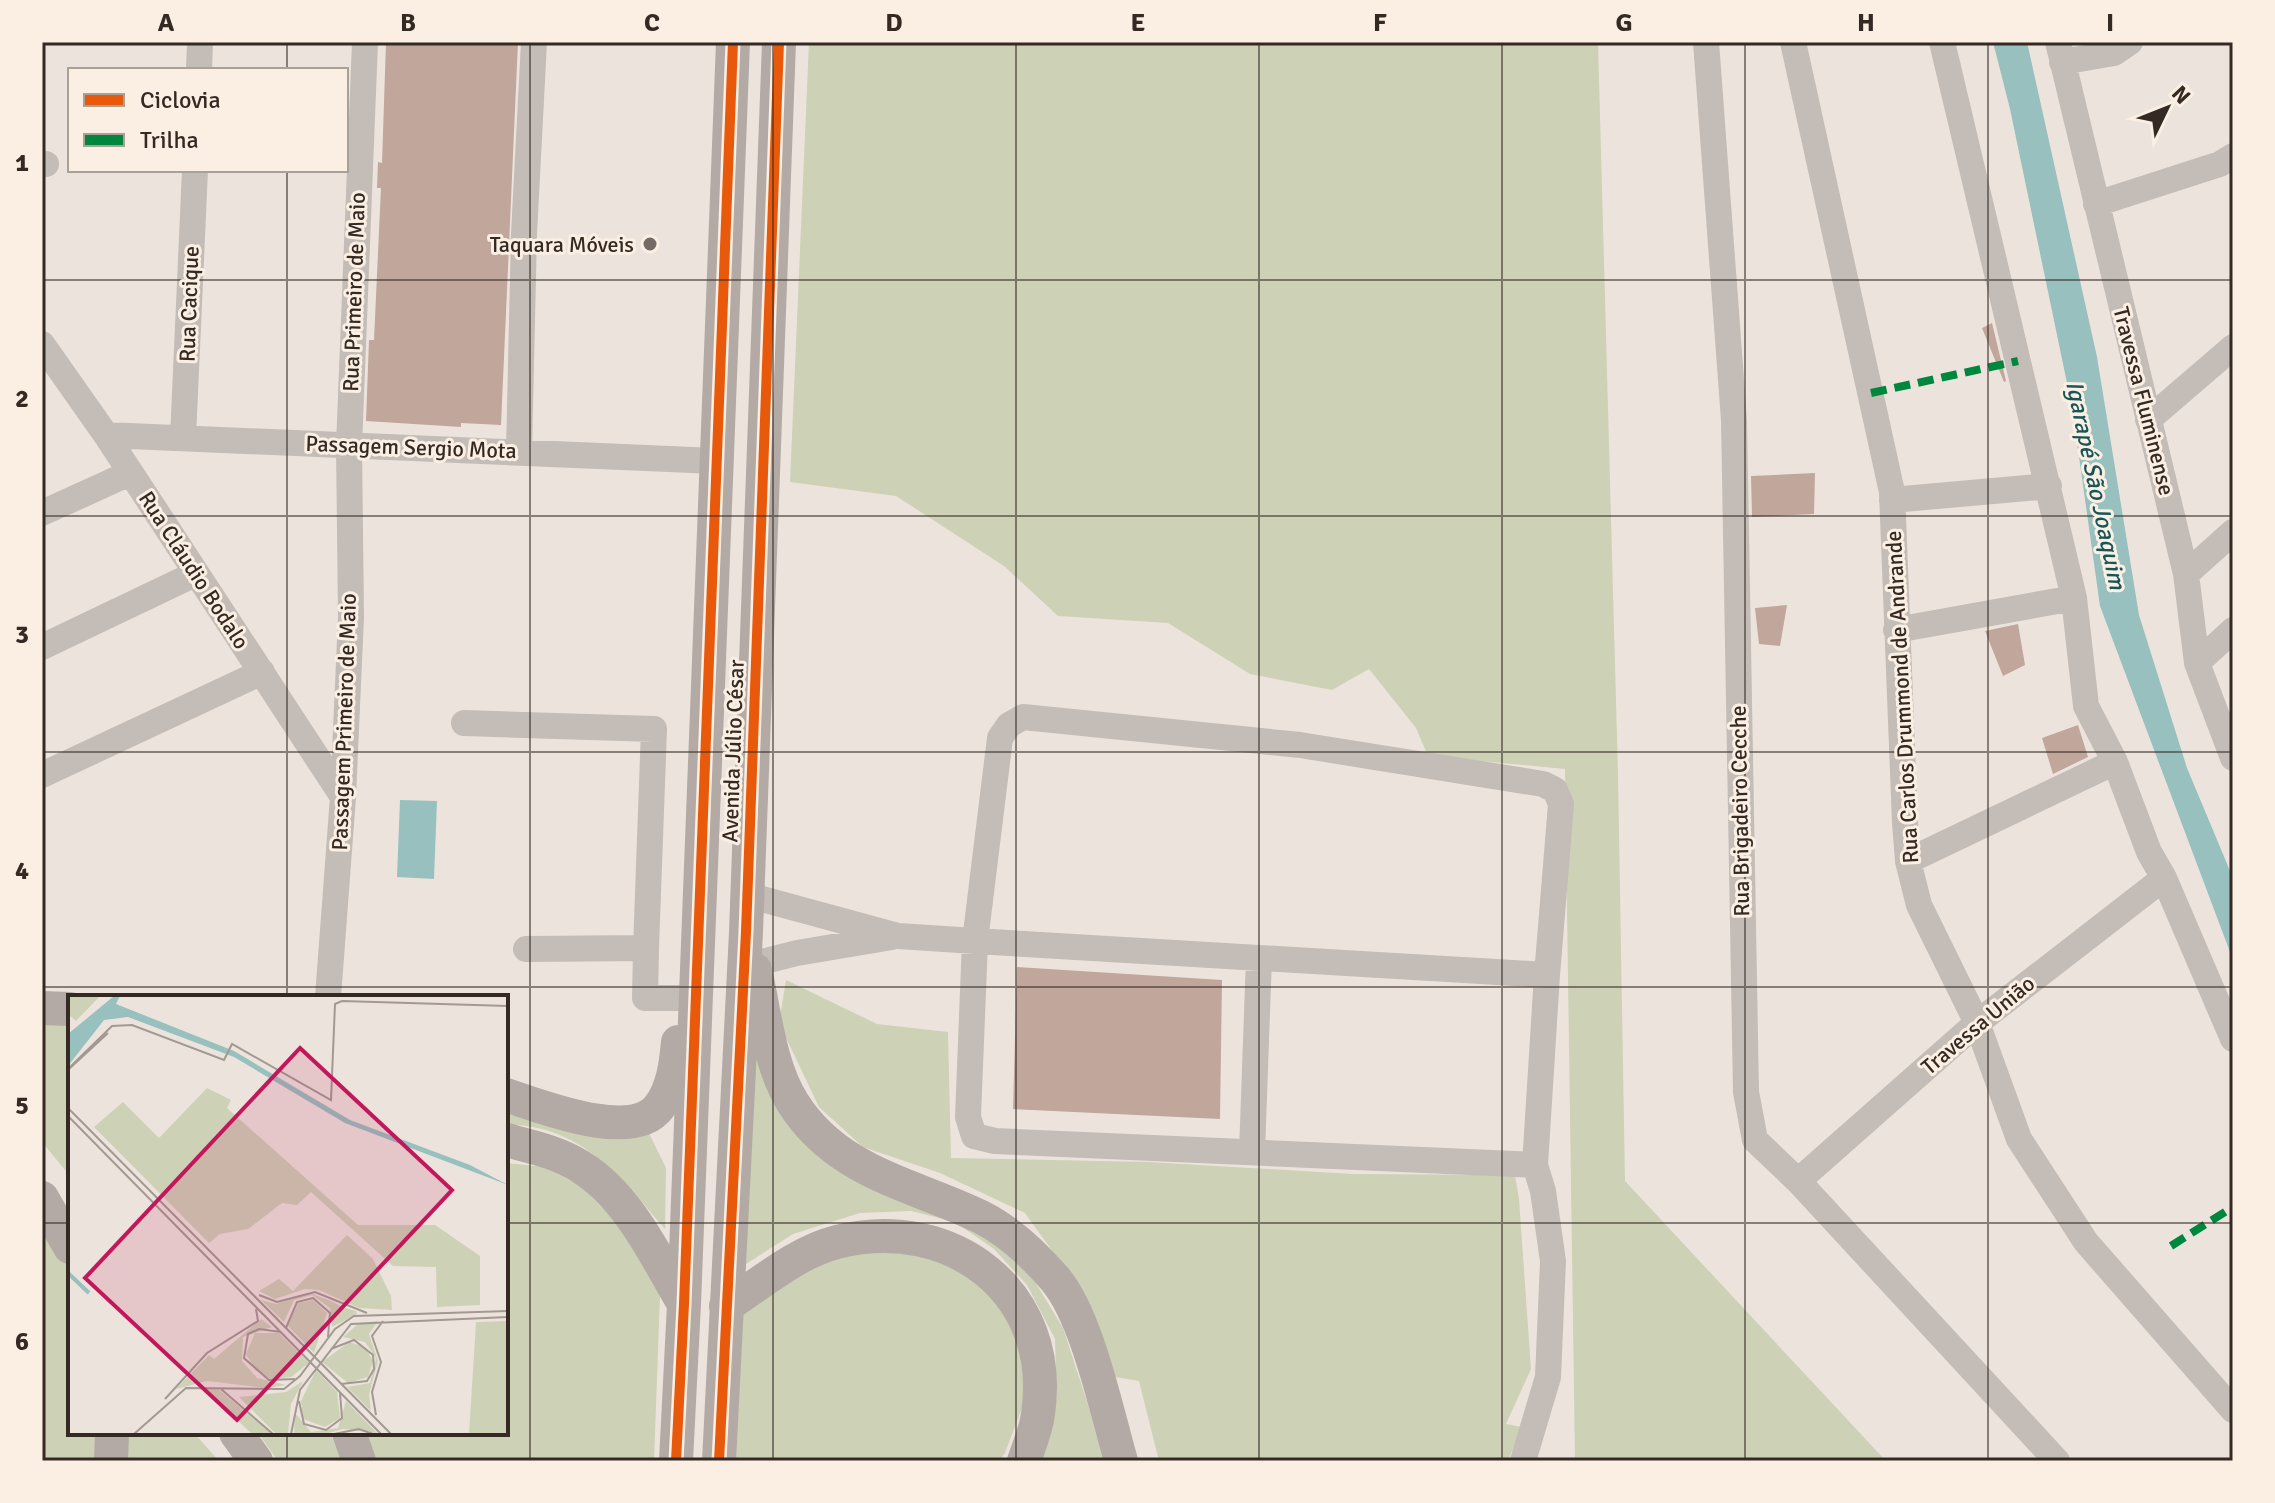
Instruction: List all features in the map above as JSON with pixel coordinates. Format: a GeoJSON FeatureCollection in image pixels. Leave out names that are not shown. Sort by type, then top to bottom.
{"type":"FeatureCollection","features":[{"type":"Feature","properties":{"kind":"main road","name":"Avenida Júlio César"},"geometry":{"type":"LineString","coordinates":[[676,1461],[733,42]]}},
{"type":"Feature","properties":{"kind":"main road","name":"Avenida Júlio César"},"geometry":{"type":"LineString","coordinates":[[719,1461],[750,948],[747,895],[779,42]]}},
{"type":"Feature","properties":{"kind":"main road"},"geometry":{"type":"LineString","coordinates":[[508,1096],[584,1120],[621,1123],[649,1115],[659,1108],[675,1072],[682,998],[682,933],[700,881]]}},
{"type":"Feature","properties":{"kind":"main road"},"geometry":{"type":"LineString","coordinates":[[750,948],[778,1074],[792,1103],[817,1135],[840,1153],[886,1179],[984,1218],[1027,1250],[1058,1282],[1079,1323],[1121,1461]]}},
{"type":"Feature","properties":{"kind":"main road"},"geometry":{"type":"LineString","coordinates":[[42,1008],[68,1009]]}},
{"type":"Feature","properties":{"kind":"main road"},"geometry":{"type":"LineString","coordinates":[[508,1140],[550,1151],[583,1168],[616,1198],[641,1232],[684,1304]]}},
{"type":"Feature","properties":{"kind":"main road"},"geometry":{"type":"LineString","coordinates":[[42,1176],[68,1206]]}},
{"type":"Feature","properties":{"kind":"main road"},"geometry":{"type":"LineString","coordinates":[[42,1198],[68,1244]]}},
{"type":"Feature","properties":{"kind":"main road"},"geometry":{"type":"LineString","coordinates":[[726,1306],[789,1265],[835,1242],[857,1238],[913,1237],[952,1249],[988,1270],[1017,1302],[1028,1324],[1039,1364],[1040,1385],[1038,1415],[1024,1461]]}},
{"type":"Feature","properties":{"kind":"main road"},"geometry":{"type":"LineString","coordinates":[[111,1461],[112,1435]]}},
{"type":"Feature","properties":{"kind":"main road"},"geometry":{"type":"LineString","coordinates":[[237,1435],[256,1461]]}},
{"type":"Feature","properties":{"kind":"main road"},"geometry":{"type":"LineString","coordinates":[[350,1435],[359,1461]]}},
{"type":"Feature","properties":{"kind":"street"},"geometry":{"type":"LineString","coordinates":[[199,68],[200,42]]}},
{"type":"Feature","properties":{"kind":"street","name":"Rua Primeiro de Maio"},"geometry":{"type":"LineString","coordinates":[[349,446],[365,42]]}},
{"type":"Feature","properties":{"kind":"street"},"geometry":{"type":"LineString","coordinates":[[519,451],[524,234],[534,42]]}},
{"type":"Feature","properties":{"kind":"street","name":"Rua Brigadeiro Cecche"},"geometry":{"type":"LineString","coordinates":[[1706,42],[1734,420],[1746,1092],[1755,1140],[1798,1181],[2057,1461]]}},
{"type":"Feature","properties":{"kind":"street","name":"Rua Carlos Drummond de Andrande"},"geometry":{"type":"LineString","coordinates":[[1793,42],[1892,500],[1908,861],[1919,905],[1977,1023],[2019,1139],[2086,1242],[2233,1410]]}},
{"type":"Feature","properties":{"kind":"street"},"geometry":{"type":"LineString","coordinates":[[1942,42],[2074,598],[2086,706],[2115,762],[2149,852],[2164,878],[2233,1039]]}},
{"type":"Feature","properties":{"kind":"street"},"geometry":{"type":"LineString","coordinates":[[2060,52],[2114,53],[2130,42]]}},
{"type":"Feature","properties":{"kind":"street","name":"Travessa Fluminense"},"geometry":{"type":"LineString","coordinates":[[2060,52],[2186,574],[2197,663],[2233,758]]}},
{"type":"Feature","properties":{"kind":"street"},"geometry":{"type":"LineString","coordinates":[[2096,204],[2220,164],[2233,156]]}},
{"type":"Feature","properties":{"kind":"street","name":"Rua Cacique"},"geometry":{"type":"LineString","coordinates":[[183,438],[195,172]]}},
{"type":"Feature","properties":{"kind":"street","name":"Rua Cláudio Bodalo"},"geometry":{"type":"LineString","coordinates":[[42,344],[50,373],[106,435],[343,797]]}},
{"type":"Feature","properties":{"kind":"street"},"geometry":{"type":"LineString","coordinates":[[2148,420],[2233,347]]}},
{"type":"Feature","properties":{"kind":"street","name":"Passagem Sergio Mota"},"geometry":{"type":"LineString","coordinates":[[106,435],[716,461]]}},
{"type":"Feature","properties":{"kind":"street","name":"Passagem Primeiro de Maio"},"geometry":{"type":"LineString","coordinates":[[328,995],[343,797],[351,617],[349,446]]}},
{"type":"Feature","properties":{"kind":"street"},"geometry":{"type":"LineString","coordinates":[[42,513],[130,473]]}},
{"type":"Feature","properties":{"kind":"street"},"geometry":{"type":"LineString","coordinates":[[1892,500],[2049,486]]}},
{"type":"Feature","properties":{"kind":"street"},"geometry":{"type":"LineString","coordinates":[[2186,574],[2233,532]]}},
{"type":"Feature","properties":{"kind":"street"},"geometry":{"type":"LineString","coordinates":[[42,647],[195,574]]}},
{"type":"Feature","properties":{"kind":"street"},"geometry":{"type":"LineString","coordinates":[[1896,630],[2074,598]]}},
{"type":"Feature","properties":{"kind":"street"},"geometry":{"type":"LineString","coordinates":[[2197,663],[2233,630]]}},
{"type":"Feature","properties":{"kind":"street"},"geometry":{"type":"LineString","coordinates":[[42,775],[262,672]]}},
{"type":"Feature","properties":{"kind":"street"},"geometry":{"type":"LineString","coordinates":[[1523,1461],[1548,1377],[1553,1261],[1543,1191],[1535,1165],[1561,804],[1555,790],[1543,784],[1300,745],[1023,717],[1009,725],[1000,738],[975,941],[968,1117],[974,1136],[995,1141],[1535,1165]]}},
{"type":"Feature","properties":{"kind":"street"},"geometry":{"type":"LineString","coordinates":[[464,723],[654,729],[645,998],[682,998]]}},
{"type":"Feature","properties":{"kind":"street"},"geometry":{"type":"LineString","coordinates":[[1908,861],[2115,762]]}},
{"type":"Feature","properties":{"kind":"street","name":"Travessa União"},"geometry":{"type":"LineString","coordinates":[[1798,1181],[1977,1023],[2164,878]]}},
{"type":"Feature","properties":{"kind":"street"},"geometry":{"type":"LineString","coordinates":[[747,895],[898,936],[1547,975]]}},
{"type":"Feature","properties":{"kind":"street"},"geometry":{"type":"LineString","coordinates":[[750,948],[797,953],[898,936]]}},
{"type":"Feature","properties":{"kind":"street"},"geometry":{"type":"LineString","coordinates":[[526,949],[646,948]]}},
{"type":"Feature","properties":{"kind":"street"},"geometry":{"type":"LineString","coordinates":[[1252,1152],[1259,958]]}},
{"type":"Feature","properties":{"kind":"green space"},"geometry":{"type":"Polygon","coordinates":[[[809,42],[1598,42],[1618,774],[1625,1181],[1886,1461],[1575,1461],[1565,769],[1428,756],[1416,728],[1369,669],[1332,690],[1250,674],[1168,623],[1058,616],[1004,566],[896,496],[790,482],[809,42]]]}},
{"type":"Feature","properties":{"kind":"green space"},"geometry":{"type":"Polygon","coordinates":[[[786,980],[877,1024],[948,1032],[951,1158],[1149,1162],[1353,1174],[1515,1175],[1531,1369],[1506,1424],[1522,1427],[1508,1461],[1159,1461],[1139,1381],[1109,1376],[1086,1298],[1025,1213],[940,1173],[863,1147],[819,1107],[779,1023],[786,980]]]}},
{"type":"Feature","properties":{"kind":"green space"},"geometry":{"type":"Polygon","coordinates":[[[42,1021],[68,1022],[68,1174],[42,1142],[42,1021]]]}},
{"type":"Feature","properties":{"kind":"green space"},"geometry":{"type":"Polygon","coordinates":[[[750,1034],[768,1092],[936,1207],[1023,1262],[1063,1328],[1103,1461],[1034,1461],[1047,1442],[1057,1396],[1055,1339],[1027,1285],[994,1249],[955,1222],[911,1211],[860,1213],[793,1234],[746,1264],[750,1034]]]}},
{"type":"Feature","properties":{"kind":"green space"},"geometry":{"type":"Polygon","coordinates":[[[508,1110],[647,1129],[666,1168],[665,1229],[597,1157],[556,1133],[508,1125],[508,1110]]]}},
{"type":"Feature","properties":{"kind":"green space"},"geometry":{"type":"Polygon","coordinates":[[[508,1163],[546,1167],[581,1186],[630,1236],[660,1296],[654,1461],[374,1461],[362,1435],[508,1435],[508,1163]]]}},
{"type":"Feature","properties":{"kind":"green space"},"geometry":{"type":"Polygon","coordinates":[[[42,1212],[68,1248],[68,1435],[106,1435],[105,1461],[42,1461],[42,1212]]]}},
{"type":"Feature","properties":{"kind":"green space"},"geometry":{"type":"Polygon","coordinates":[[[918,1248],[976,1275],[1005,1315],[1028,1365],[1022,1408],[999,1461],[733,1461],[741,1308],[851,1249],[918,1248]]]}},
{"type":"Feature","properties":{"kind":"green space"},"geometry":{"type":"Polygon","coordinates":[[[125,1435],[196,1435],[219,1461],[125,1461],[125,1435]]]}},
{"type":"Feature","properties":{"kind":"green space"},"geometry":{"type":"Polygon","coordinates":[[[259,1435],[331,1435],[342,1461],[278,1461],[259,1435]]]}},
{"type":"Feature","properties":{"kind":"water","name":"Igarapé São Joaquim"},"geometry":{"type":"Polygon","coordinates":[[[1993,42],[2027,42],[2097,357],[2139,615],[2187,768],[2233,878],[2233,960],[2100,606],[2072,407],[2010,109],[1993,42]]]}},
{"type":"Feature","properties":{"kind":"water"},"geometry":{"type":"Polygon","coordinates":[[[400,800],[437,801],[434,879],[397,877],[400,800]]]}},
{"type":"Feature","properties":{"kind":"building"},"geometry":{"type":"Polygon","coordinates":[[[386,42],[518,42],[501,425],[461,423],[461,427],[366,421],[369,340],[374,340],[381,188],[377,188],[378,162],[382,163],[386,42]]]}},
{"type":"Feature","properties":{"kind":"building"},"geometry":{"type":"Polygon","coordinates":[[[1992,323],[2006,381],[2004,382],[1982,328],[1992,323]]]}},
{"type":"Feature","properties":{"kind":"building"},"geometry":{"type":"Polygon","coordinates":[[[1815,473],[1814,514],[1752,517],[1751,476],[1815,473]]]}},
{"type":"Feature","properties":{"kind":"building"},"geometry":{"type":"Polygon","coordinates":[[[1787,605],[1780,646],[1759,644],[1755,608],[1787,605]]]}},
{"type":"Feature","properties":{"kind":"building"},"geometry":{"type":"Polygon","coordinates":[[[2018,624],[2025,665],[2003,676],[1985,631],[2018,624]]]}},
{"type":"Feature","properties":{"kind":"building"},"geometry":{"type":"Polygon","coordinates":[[[2078,725],[2088,757],[2053,774],[2042,738],[2078,725]]]}},
{"type":"Feature","properties":{"kind":"building"},"geometry":{"type":"Polygon","coordinates":[[[1017,967],[1222,980],[1220,1119],[1013,1109],[1017,967]]]}},
{"type":"Feature","properties":{"kind":"marked path"},"geometry":{"type":"LineString","coordinates":[[1871,393],[2018,361]]}},
{"type":"Feature","properties":{"kind":"marked path"},"geometry":{"type":"LineString","coordinates":[[2171,1246],[2233,1207]]}},
{"type":"Feature","properties":{"kind":"cycle path"},"geometry":{"type":"LineString","coordinates":[[676,1461],[733,42]]}},
{"type":"Feature","properties":{"kind":"cycle path"},"geometry":{"type":"LineString","coordinates":[[719,1461],[746,932],[779,42]]}},
{"type":"Feature","properties":{"kind":"place","name":"Taquara Móveis"},"geometry":{"type":"Point","coordinates":[650,244]}}]}
